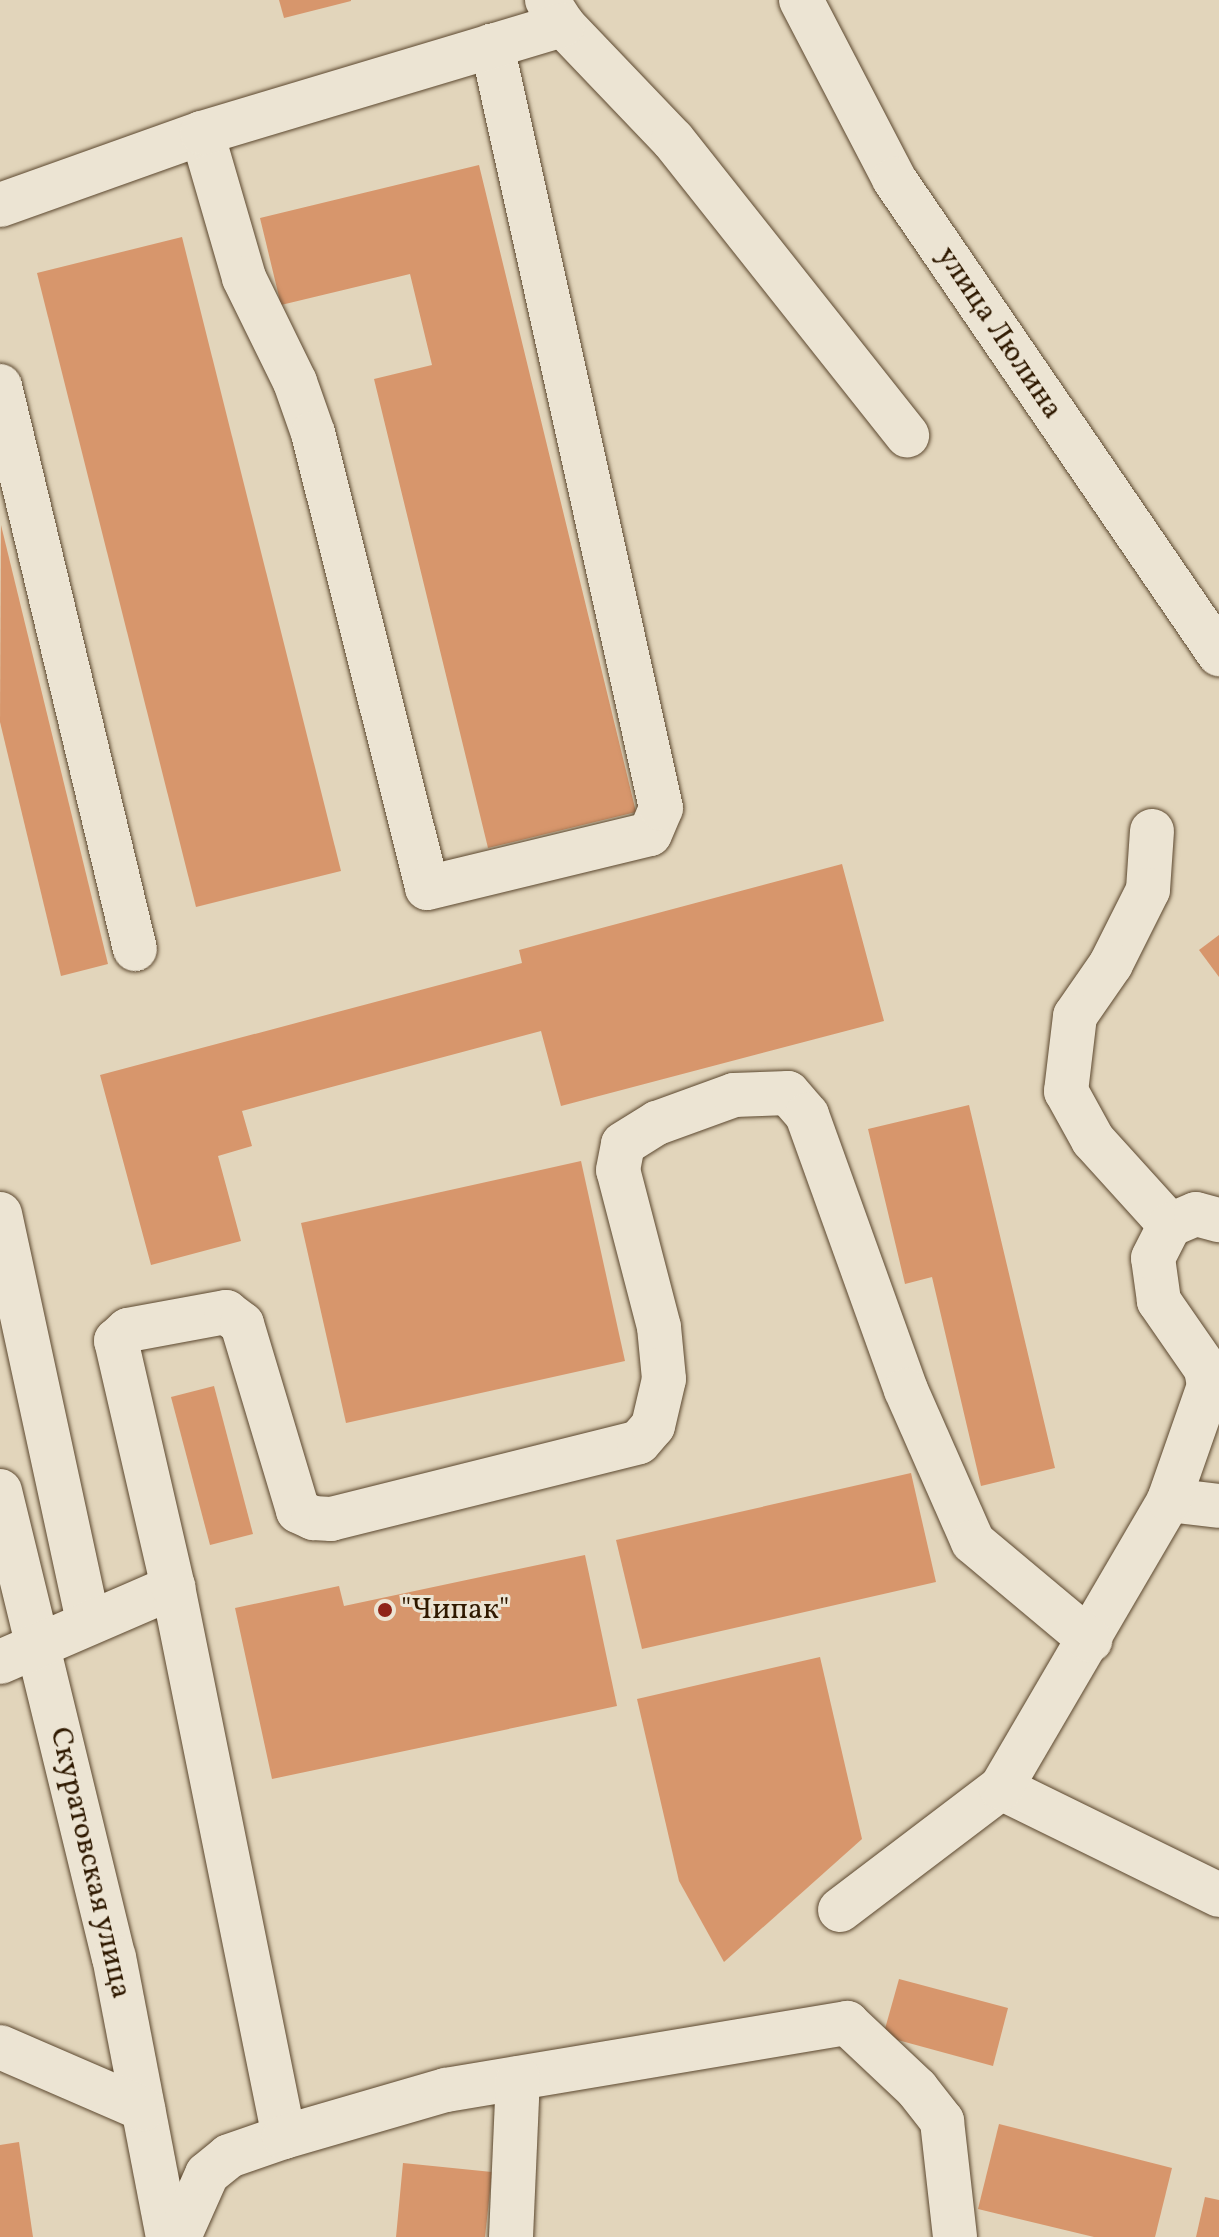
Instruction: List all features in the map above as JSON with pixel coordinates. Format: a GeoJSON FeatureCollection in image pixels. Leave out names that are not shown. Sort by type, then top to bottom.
{"type":"FeatureCollection","features":[{"type":"Feature","properties":{"kind":"street","name":"улица Люлина"},"geometry":{"type":"LineString","coordinates":[[801,0],[894,179],[1219,654]]}},
{"type":"Feature","properties":{"kind":"street"},"geometry":{"type":"LineString","coordinates":[[0,205],[202,133],[492,46],[555,13],[673,140],[907,435]]}},
{"type":"Feature","properties":{"kind":"street"},"geometry":{"type":"LineString","coordinates":[[202,133],[244,278],[295,382],[313,433],[427,888],[650,834],[661,808],[492,46]]}},
{"type":"Feature","properties":{"kind":"street"},"geometry":{"type":"LineString","coordinates":[[0,386],[135,949]]}},
{"type":"Feature","properties":{"kind":"street"},"geometry":{"type":"LineString","coordinates":[[1152,831],[1148,890],[1111,964],[1075,1016],[1066,1091],[1093,1140],[1170,1225]]}},
{"type":"Feature","properties":{"kind":"street"},"geometry":{"type":"LineString","coordinates":[[284,2137],[173,1587],[116,1341],[128,1330],[226,1312],[242,1324],[298,1511],[313,1518],[331,1519],[639,1442],[653,1426],[664,1379],[659,1327],[618,1170],[623,1144],[657,1123],[734,1095],[788,1093],[807,1115],[906,1390],[973,1542],[1090,1640]]}},
{"type":"Feature","properties":{"kind":"street"},"geometry":{"type":"LineString","coordinates":[[0,1214],[88,1622]]}},
{"type":"Feature","properties":{"kind":"street"},"geometry":{"type":"LineString","coordinates":[[840,1910],[1001,1788],[1169,1500],[1209,1386],[1206,1369],[1153,1283],[1153,1258],[1170,1225],[1196,1214],[1219,1220]]}},
{"type":"Feature","properties":{"kind":"street","name":"Скуратовская улица"},"geometry":{"type":"LineString","coordinates":[[0,1491],[19,1654],[114,1957],[168,2237]]}},
{"type":"Feature","properties":{"kind":"street"},"geometry":{"type":"LineString","coordinates":[[1169,1500],[1219,1506]]}},
{"type":"Feature","properties":{"kind":"street"},"geometry":{"type":"LineString","coordinates":[[19,1654],[173,1587]]}},
{"type":"Feature","properties":{"kind":"street"},"geometry":{"type":"LineString","coordinates":[[1001,1788],[1219,1895]]}},
{"type":"Feature","properties":{"kind":"street"},"geometry":{"type":"LineString","coordinates":[[179,2237],[207,2174],[229,2156],[284,2137],[446,2090],[847,2023],[917,2089],[942,2121],[955,2237]]}},
{"type":"Feature","properties":{"kind":"street"},"geometry":{"type":"LineString","coordinates":[[0,2047],[143,2109]]}},
{"type":"Feature","properties":{"kind":"street"},"geometry":{"type":"LineString","coordinates":[[511,2237],[518,2078]]}},
{"type":"Feature","properties":{"kind":"building"},"geometry":{"type":"Polygon","coordinates":[[[279,0],[351,0],[351,1],[284,18],[279,0]]]}},
{"type":"Feature","properties":{"kind":"building"},"geometry":{"type":"Polygon","coordinates":[[[479,165],[636,812],[488,848],[374,379],[432,365],[410,274],[281,305],[260,218],[479,165]]]}},
{"type":"Feature","properties":{"kind":"building"},"geometry":{"type":"Polygon","coordinates":[[[182,237],[341,871],[196,907],[37,273],[182,237]]]}},
{"type":"Feature","properties":{"kind":"building"},"geometry":{"type":"Polygon","coordinates":[[[1,525],[108,964],[61,976],[0,722],[1,525]]]}},
{"type":"Feature","properties":{"kind":"building"},"geometry":{"type":"Polygon","coordinates":[[[842,864],[884,1021],[561,1106],[541,1031],[242,1111],[252,1146],[218,1156],[241,1241],[151,1265],[100,1075],[522,963],[519,950],[842,864]]]}},
{"type":"Feature","properties":{"kind":"building"},"geometry":{"type":"Polygon","coordinates":[[[1219,935],[1219,977],[1199,950],[1219,935]]]}},
{"type":"Feature","properties":{"kind":"building"},"geometry":{"type":"Polygon","coordinates":[[[969,1105],[1055,1468],[981,1486],[932,1277],[905,1284],[868,1129],[969,1105]]]}},
{"type":"Feature","properties":{"kind":"building"},"geometry":{"type":"Polygon","coordinates":[[[581,1161],[625,1361],[346,1423],[301,1223],[581,1161]]]}},
{"type":"Feature","properties":{"kind":"building"},"geometry":{"type":"Polygon","coordinates":[[[214,1386],[253,1534],[210,1545],[171,1397],[214,1386]]]}},
{"type":"Feature","properties":{"kind":"building"},"geometry":{"type":"Polygon","coordinates":[[[911,1473],[936,1582],[642,1649],[616,1540],[911,1473]]]}},
{"type":"Feature","properties":{"kind":"building"},"geometry":{"type":"Polygon","coordinates":[[[585,1555],[617,1706],[272,1779],[235,1608],[339,1586],[344,1606],[585,1555]]]}},
{"type":"Feature","properties":{"kind":"building"},"geometry":{"type":"Polygon","coordinates":[[[820,1657],[862,1839],[724,1962],[679,1881],[637,1699],[820,1657]]]}},
{"type":"Feature","properties":{"kind":"building"},"geometry":{"type":"Polygon","coordinates":[[[899,1979],[1008,2008],[993,2066],[883,2036],[899,1979]]]}},
{"type":"Feature","properties":{"kind":"building"},"geometry":{"type":"Polygon","coordinates":[[[999,2124],[1172,2168],[1155,2237],[1094,2237],[978,2209],[999,2124]]]}},
{"type":"Feature","properties":{"kind":"building"},"geometry":{"type":"Polygon","coordinates":[[[19,2142],[33,2237],[0,2237],[0,2145],[19,2142]]]}},
{"type":"Feature","properties":{"kind":"building"},"geometry":{"type":"Polygon","coordinates":[[[403,2163],[492,2172],[485,2237],[396,2237],[403,2163]]]}},
{"type":"Feature","properties":{"kind":"building"},"geometry":{"type":"Polygon","coordinates":[[[1205,2197],[1219,2200],[1219,2237],[1196,2237],[1205,2197]]]}},
{"type":"Feature","properties":{"kind":"place","name":"\"Чипак\""},"geometry":{"type":"Point","coordinates":[385,1610]}}]}
